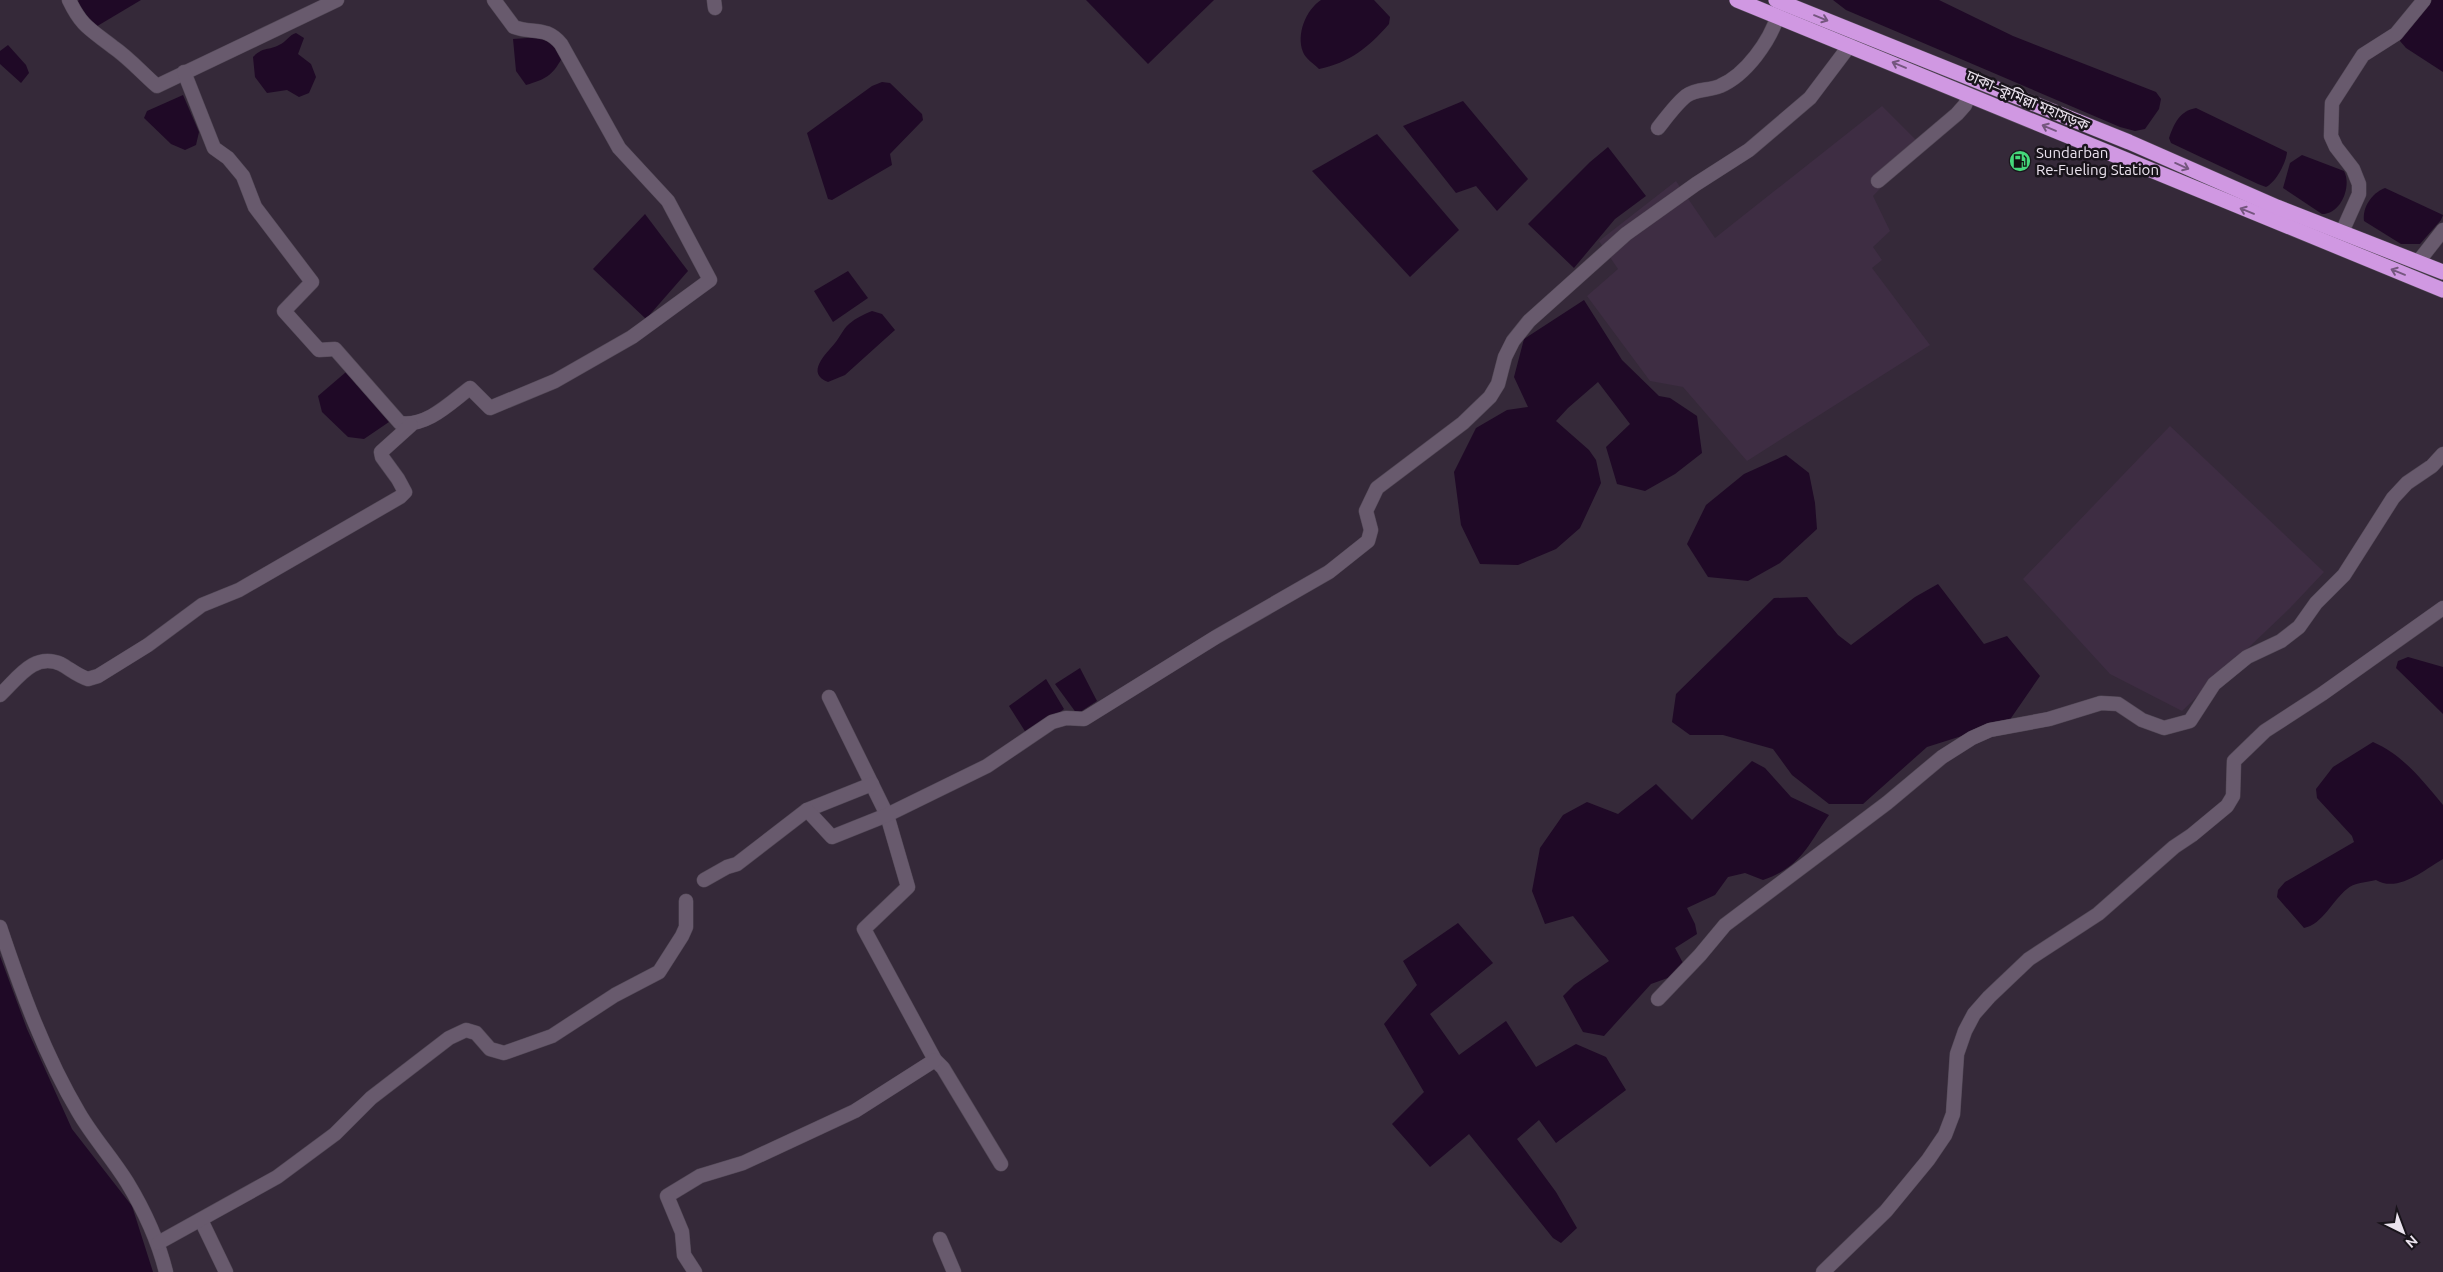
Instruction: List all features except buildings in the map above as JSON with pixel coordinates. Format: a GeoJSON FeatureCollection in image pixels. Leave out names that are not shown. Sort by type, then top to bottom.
{"type":"FeatureCollection","features":[{"type":"Feature","properties":{"kind":"highway","name":"ঢাকা–কুমিল্লা মহাসড়ক"},"geometry":{"type":"LineString","coordinates":[[1738,0],[2443,290]]}},
{"type":"Feature","properties":{"kind":"highway","name":"ঢাকা–কুমিল্লা মহাসড়ক"},"geometry":{"type":"LineString","coordinates":[[1776,0],[2129,142],[2277,207],[2443,272]]}},
{"type":"Feature","properties":{"kind":"street"},"geometry":{"type":"LineString","coordinates":[[69,0],[77,18],[89,30],[114,47],[157,86],[337,0]]}},
{"type":"Feature","properties":{"kind":"street"},"geometry":{"type":"LineString","coordinates":[[184,72],[214,148],[228,158],[243,176],[256,207],[312,282],[284,311],[319,350],[335,349],[400,423],[411,425],[422,422],[470,388],[490,408],[555,381],[632,337],[710,280],[668,201],[619,148],[562,44],[553,35],[546,32],[514,27],[494,0]]}},
{"type":"Feature","properties":{"kind":"street"},"geometry":{"type":"LineString","coordinates":[[2342,232],[2359,194],[2360,184],[2353,169],[2336,147],[2331,136],[2332,103],[2363,55],[2396,34],[2424,0]]}},
{"type":"Feature","properties":{"kind":"street"},"geometry":{"type":"LineString","coordinates":[[1658,128],[1686,96],[1700,89],[1719,86],[1753,60],[1772,34],[1778,16]]}},
{"type":"Feature","properties":{"kind":"street"},"geometry":{"type":"LineString","coordinates":[[806,810],[832,837],[887,816],[988,766],[1052,722],[1066,718],[1084,719],[1216,637],[1329,572],[1368,541],[1371,530],[1366,511],[1377,488],[1463,423],[1490,397],[1513,341],[1529,322],[1626,234],[1696,184],[1749,150],[1810,98],[1850,46]]}},
{"type":"Feature","properties":{"kind":"street"},"geometry":{"type":"LineString","coordinates":[[1878,181],[1957,114],[1965,105],[1969,94]]}},
{"type":"Feature","properties":{"kind":"street"},"geometry":{"type":"LineString","coordinates":[[2418,262],[2443,230]]}},
{"type":"Feature","properties":{"kind":"street"},"geometry":{"type":"LineString","coordinates":[[0,695],[40,660],[50,660],[88,679],[98,676],[148,645],[202,605],[239,590],[400,496],[405,492],[381,452],[411,425]]}},
{"type":"Feature","properties":{"kind":"street"},"geometry":{"type":"LineString","coordinates":[[1658,999],[1700,955],[1725,925],[1887,803],[1942,757],[1972,738],[1990,730],[2049,719],[2101,704],[2118,704],[2142,720],[2164,728],[2190,721],[2214,684],[2247,657],[2282,641],[2299,627],[2316,603],[2344,575],[2394,498],[2407,483],[2432,466],[2443,454]]}},
{"type":"Feature","properties":{"kind":"street"},"geometry":{"type":"LineString","coordinates":[[1823,1272],[1886,1211],[1928,1160],[1945,1135],[1953,1114],[1957,1054],[1965,1031],[1974,1014],[1989,997],[2029,959],[2098,914],[2174,846],[2192,836],[2226,806],[2233,796],[2234,761],[2265,731],[2322,694],[2443,608]]}},
{"type":"Feature","properties":{"kind":"street"},"geometry":{"type":"LineString","coordinates":[[829,697],[887,816],[908,887],[864,929],[934,1060],[943,1068],[1001,1164]]}},
{"type":"Feature","properties":{"kind":"street"},"geometry":{"type":"LineString","coordinates":[[704,880],[727,867],[737,864],[806,810],[872,784]]}},
{"type":"Feature","properties":{"kind":"street"},"geometry":{"type":"LineString","coordinates":[[158,1243],[278,1177],[335,1134],[371,1098],[449,1038],[466,1030],[476,1033],[490,1049],[504,1052],[552,1036],[616,995],[659,972],[686,927],[686,901]]}},
{"type":"Feature","properties":{"kind":"street"},"geometry":{"type":"LineString","coordinates":[[0,927],[14,969],[46,1046],[78,1111],[126,1180],[158,1243],[166,1272]]}},
{"type":"Feature","properties":{"kind":"street"},"geometry":{"type":"LineString","coordinates":[[694,1272],[684,1255],[682,1232],[667,1196],[700,1176],[743,1163],[855,1110],[934,1060]]}},
{"type":"Feature","properties":{"kind":"street"},"geometry":{"type":"LineString","coordinates":[[201,1220],[226,1272]]}},
{"type":"Feature","properties":{"kind":"street"},"geometry":{"type":"LineString","coordinates":[[940,1239],[954,1272]]}},
{"type":"Feature","properties":{"kind":"shaded area"},"geometry":{"type":"Polygon","coordinates":[[[79,0],[141,0],[94,28],[87,23],[77,2],[79,0]]]}},
{"type":"Feature","properties":{"kind":"shaded area"},"geometry":{"type":"Polygon","coordinates":[[[1086,0],[1214,0],[1148,64],[1086,0]]]}},
{"type":"Feature","properties":{"kind":"shaded area"},"geometry":{"type":"Polygon","coordinates":[[[1321,0],[1374,0],[1390,17],[1389,24],[1358,53],[1340,63],[1319,69],[1304,54],[1301,38],[1307,16],[1321,0]]]}},
{"type":"Feature","properties":{"kind":"shaded area"},"geometry":{"type":"Polygon","coordinates":[[[1833,0],[1939,0],[2013,36],[2156,92],[2161,99],[2159,109],[2145,129],[2135,131],[2120,127],[1846,10],[1833,0]]]}},
{"type":"Feature","properties":{"kind":"shaded area"},"geometry":{"type":"Polygon","coordinates":[[[2429,0],[2443,0],[2443,72],[2406,48],[2400,41],[2402,33],[2429,0]]]}},
{"type":"Feature","properties":{"kind":"shaded area"},"geometry":{"type":"Polygon","coordinates":[[[296,33],[304,38],[298,54],[311,64],[316,77],[309,93],[299,97],[287,90],[267,93],[255,77],[253,57],[260,51],[281,44],[296,33]]]}},
{"type":"Feature","properties":{"kind":"shaded area"},"geometry":{"type":"Polygon","coordinates":[[[542,37],[551,42],[562,58],[548,76],[526,85],[516,71],[513,39],[542,37]]]}},
{"type":"Feature","properties":{"kind":"shaded area"},"geometry":{"type":"Polygon","coordinates":[[[8,45],[26,65],[29,73],[21,83],[0,64],[0,51],[8,45]]]}},
{"type":"Feature","properties":{"kind":"shaded area"},"geometry":{"type":"Polygon","coordinates":[[[882,82],[890,83],[922,114],[923,120],[890,154],[892,165],[832,200],[828,199],[807,133],[872,86],[882,82]]]}},
{"type":"Feature","properties":{"kind":"shaded area"},"geometry":{"type":"Polygon","coordinates":[[[183,95],[199,132],[196,145],[185,150],[171,144],[144,118],[147,111],[183,95]]]}},
{"type":"Feature","properties":{"kind":"shaded area"},"geometry":{"type":"Polygon","coordinates":[[[1463,101],[1528,179],[1497,211],[1476,186],[1456,193],[1403,126],[1463,101]]]}},
{"type":"Feature","properties":{"kind":"shaded area"},"geometry":{"type":"Polygon","coordinates":[[[1882,106],[1922,146],[1873,196],[1890,231],[1873,247],[1882,260],[1872,268],[1930,345],[1747,461],[1683,387],[1650,381],[1587,296],[1618,269],[1599,241],[1676,181],[1715,238],[1882,106]]]}},
{"type":"Feature","properties":{"kind":"shaded area"},"geometry":{"type":"Polygon","coordinates":[[[2196,108],[2287,152],[2283,167],[2270,185],[2266,187],[2258,184],[2171,143],[2169,138],[2178,118],[2196,108]]]}},
{"type":"Feature","properties":{"kind":"shaded area"},"geometry":{"type":"Polygon","coordinates":[[[1377,134],[1459,230],[1410,277],[1312,171],[1377,134]]]}},
{"type":"Feature","properties":{"kind":"shaded area"},"geometry":{"type":"Polygon","coordinates":[[[1608,147],[1646,196],[1615,219],[1574,268],[1528,224],[1590,162],[1608,147]]]}},
{"type":"Feature","properties":{"kind":"shaded area"},"geometry":{"type":"Polygon","coordinates":[[[2302,155],[2344,171],[2347,184],[2346,191],[2339,204],[2329,213],[2322,214],[2283,188],[2290,163],[2302,155]]]}},
{"type":"Feature","properties":{"kind":"shaded area"},"geometry":{"type":"Polygon","coordinates":[[[2385,188],[2443,215],[2441,220],[2420,244],[2401,244],[2364,221],[2366,206],[2369,201],[2376,193],[2385,188]]]}},
{"type":"Feature","properties":{"kind":"shaded area"},"geometry":{"type":"Polygon","coordinates":[[[645,214],[688,271],[646,319],[593,269],[645,214]]]}},
{"type":"Feature","properties":{"kind":"shaded area"},"geometry":{"type":"Polygon","coordinates":[[[848,271],[868,298],[833,322],[814,291],[848,271]]]}},
{"type":"Feature","properties":{"kind":"shaded area"},"geometry":{"type":"Polygon","coordinates":[[[1584,300],[1622,360],[1659,396],[1670,398],[1697,416],[1702,453],[1675,474],[1645,491],[1617,484],[1606,447],[1630,424],[1598,382],[1556,421],[1589,450],[1596,460],[1601,483],[1580,528],[1556,549],[1518,565],[1480,564],[1461,525],[1454,472],[1476,428],[1507,410],[1528,407],[1514,377],[1524,339],[1584,300]]]}},
{"type":"Feature","properties":{"kind":"shaded area"},"geometry":{"type":"Polygon","coordinates":[[[872,311],[882,314],[895,330],[845,375],[828,382],[821,378],[818,374],[820,363],[845,328],[857,318],[872,311]]]}},
{"type":"Feature","properties":{"kind":"shaded area"},"geometry":{"type":"Polygon","coordinates":[[[346,372],[389,422],[364,439],[348,437],[322,412],[318,396],[346,372]]]}},
{"type":"Feature","properties":{"kind":"shaded area"},"geometry":{"type":"Polygon","coordinates":[[[2170,426],[2324,572],[2290,608],[2182,711],[2110,674],[2023,579],[2170,426]]]}},
{"type":"Feature","properties":{"kind":"shaded area"},"geometry":{"type":"Polygon","coordinates":[[[1786,455],[1809,473],[1815,503],[1817,529],[1780,563],[1748,581],[1708,577],[1687,544],[1706,505],[1744,474],[1786,455]]]}},
{"type":"Feature","properties":{"kind":"shaded area"},"geometry":{"type":"Polygon","coordinates":[[[1938,584],[1984,644],[2007,636],[2040,676],[2009,721],[1927,747],[1863,804],[1829,804],[1792,775],[1773,749],[1723,735],[1690,735],[1672,722],[1676,694],[1774,598],[1807,597],[1838,635],[1851,645],[1915,597],[1938,584]]]}},
{"type":"Feature","properties":{"kind":"shaded area"},"geometry":{"type":"Polygon","coordinates":[[[2408,657],[2443,667],[2443,714],[2396,668],[2398,661],[2408,657]]]}},
{"type":"Feature","properties":{"kind":"shaded area"},"geometry":{"type":"Polygon","coordinates":[[[1080,668],[1097,701],[1077,714],[1055,684],[1080,668]]]}},
{"type":"Feature","properties":{"kind":"shaded area"},"geometry":{"type":"Polygon","coordinates":[[[1046,679],[1064,709],[1028,736],[1009,706],[1046,679]]]}},
{"type":"Feature","properties":{"kind":"shaded area"},"geometry":{"type":"Polygon","coordinates":[[[2373,742],[2384,747],[2403,761],[2443,805],[2443,859],[2402,882],[2393,884],[2376,880],[2353,885],[2342,894],[2317,922],[2304,928],[2277,897],[2278,890],[2285,882],[2354,842],[2352,836],[2317,798],[2316,789],[2333,767],[2373,742]]]}},
{"type":"Feature","properties":{"kind":"shaded area"},"geometry":{"type":"Polygon","coordinates":[[[1752,761],[1765,768],[1791,797],[1829,815],[1802,854],[1786,869],[1763,880],[1745,873],[1728,877],[1715,895],[1687,908],[1695,924],[1697,934],[1675,948],[1683,963],[1676,975],[1651,984],[1604,1036],[1583,1032],[1563,996],[1574,985],[1609,961],[1573,916],[1545,924],[1532,891],[1540,848],[1563,815],[1587,802],[1618,814],[1656,784],[1692,820],[1752,761]]]}},
{"type":"Feature","properties":{"kind":"shaded area"},"geometry":{"type":"Polygon","coordinates":[[[1458,923],[1493,963],[1430,1014],[1459,1055],[1506,1021],[1536,1067],[1576,1044],[1606,1057],[1626,1090],[1556,1143],[1539,1120],[1517,1139],[1556,1192],[1577,1228],[1561,1243],[1553,1238],[1469,1134],[1430,1167],[1392,1124],[1424,1092],[1384,1024],[1417,985],[1403,961],[1458,923]]]}},
{"type":"Feature","properties":{"kind":"shaded area"},"geometry":{"type":"Polygon","coordinates":[[[0,956],[27,1029],[72,1129],[132,1206],[153,1272],[0,1272],[0,956]]]}},
{"type":"Feature","properties":{"kind":"place","name":"Sundarban Re-Fueling Station"},"geometry":{"type":"Point","coordinates":[2020,161]}}]}
